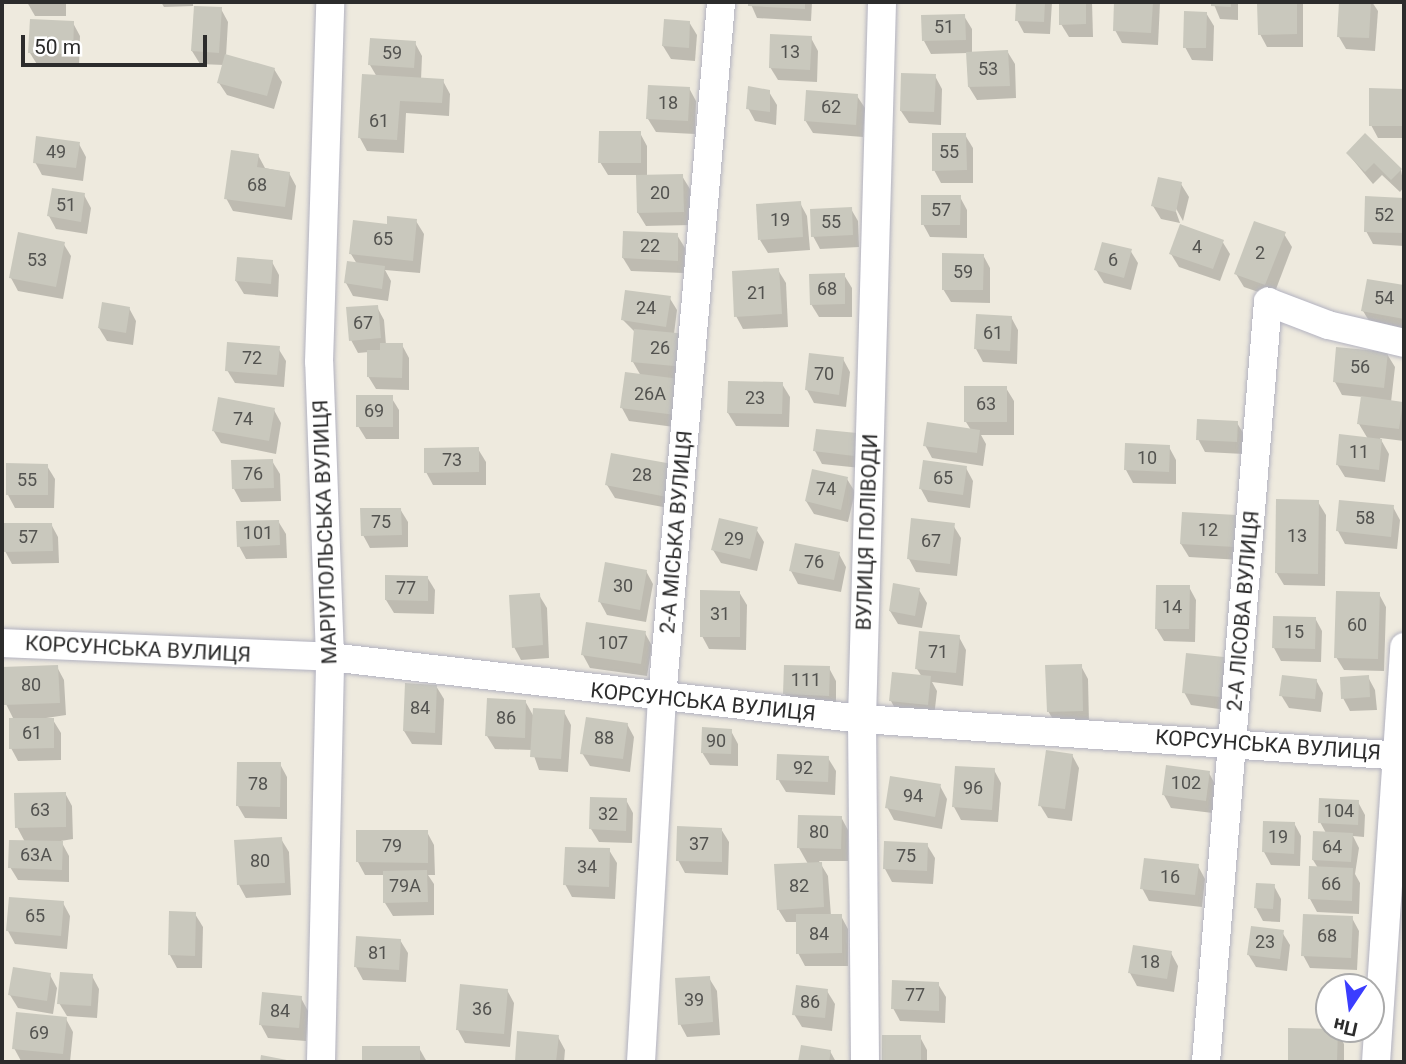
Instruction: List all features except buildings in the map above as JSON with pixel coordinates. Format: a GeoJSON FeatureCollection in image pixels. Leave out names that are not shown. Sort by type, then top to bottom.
{"type":"FeatureCollection","features":[{"type":"Feature","properties":{"kind":"street","name":"МАРІУПОЛЬСЬКА ВУЛИЦЯ"},"geometry":{"type":"LineString","coordinates":[[321,1062],[330,657],[319,362],[330,2]]}},
{"type":"Feature","properties":{"kind":"street","name":"2-А МІСЬКА ВУЛИЦЯ"},"geometry":{"type":"LineString","coordinates":[[642,1062],[662,698],[721,2]]}},
{"type":"Feature","properties":{"kind":"street","name":"ВУЛИЦЯ ПОЛІВОДИ"},"geometry":{"type":"LineString","coordinates":[[865,1062],[862,719],[882,2]]}},
{"type":"Feature","properties":{"kind":"street","name":"2-А ЛІСОВА ВУЛИЦЯ"},"geometry":{"type":"LineString","coordinates":[[1206,1062],[1268,302],[1328,325],[1404,343]]}},
{"type":"Feature","properties":{"kind":"street","name":"КОРСУНСЬКА ВУЛИЦЯ"},"geometry":{"type":"LineString","coordinates":[[2,643],[330,657],[662,698],[862,719],[1233,741],[1401,755]]}},
{"type":"Feature","properties":{"kind":"street"},"geometry":{"type":"LineString","coordinates":[[1376,1062],[1401,755],[1404,647]]}}]}
